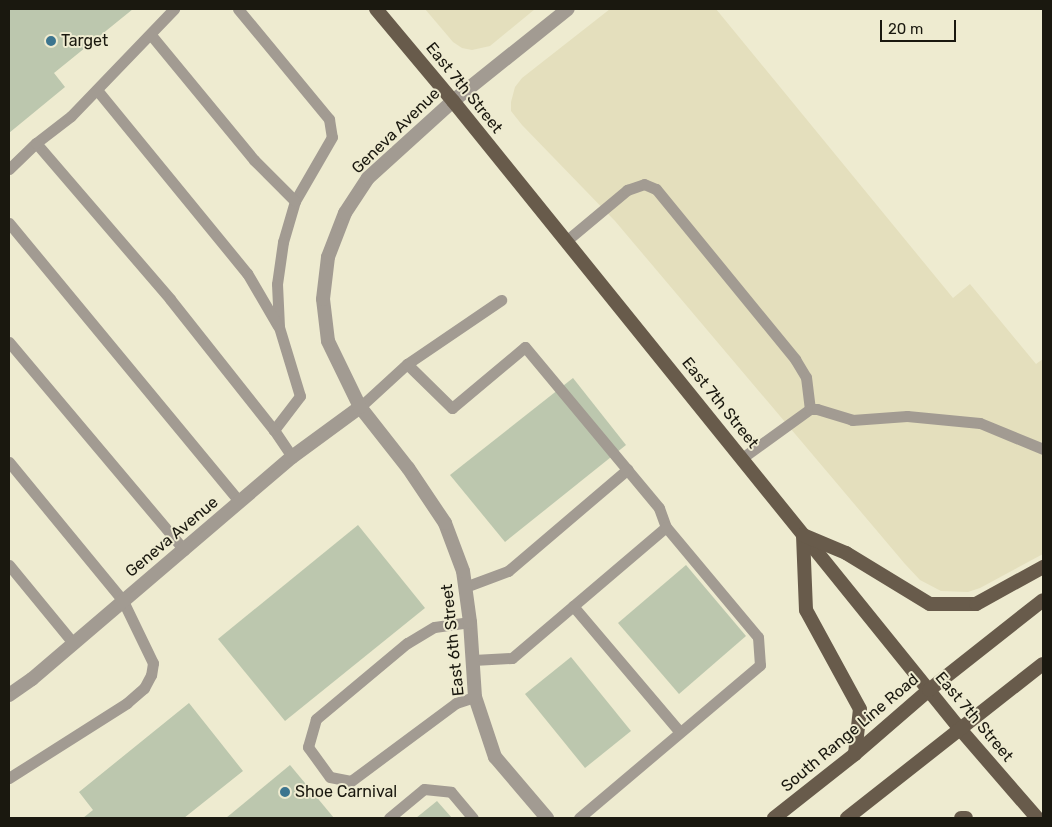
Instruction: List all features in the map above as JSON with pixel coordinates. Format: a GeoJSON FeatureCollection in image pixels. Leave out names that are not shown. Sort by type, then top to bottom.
{"type":"FeatureCollection","features":[{"type":"Feature","properties":{"kind":"main road","name":"East 7th Street"},"geometry":{"type":"LineString","coordinates":[[376,9],[453,101],[960,729],[1037,818]]}},
{"type":"Feature","properties":{"kind":"main road"},"geometry":{"type":"LineString","coordinates":[[855,754],[860,709],[806,610],[803,535],[846,553],[930,604],[976,604],[1043,568]]}},
{"type":"Feature","properties":{"kind":"main road","name":"South Range Line Road"},"geometry":{"type":"LineString","coordinates":[[774,818],[855,754],[929,690],[1043,600]]}},
{"type":"Feature","properties":{"kind":"main road"},"geometry":{"type":"LineString","coordinates":[[847,818],[1043,664]]}},
{"type":"Feature","properties":{"kind":"main road"},"geometry":{"type":"LineString","coordinates":[[961,818],[966,818]]}},
{"type":"Feature","properties":{"kind":"street","name":"Geneva Avenue"},"geometry":{"type":"LineString","coordinates":[[9,695],[74,644],[292,457],[360,407],[328,341],[323,299],[328,257],[345,213],[368,178],[453,101],[568,9]]}},
{"type":"Feature","properties":{"kind":"street","name":"East 6th Street"},"geometry":{"type":"LineString","coordinates":[[360,407],[408,468],[444,523],[463,571],[470,622],[476,697],[495,756],[547,818]]}},
{"type":"Feature","properties":{"kind":"lane"},"geometry":{"type":"LineString","coordinates":[[9,169],[36,143],[71,116],[152,35],[174,9]]}},
{"type":"Feature","properties":{"kind":"lane"},"geometry":{"type":"LineString","coordinates":[[238,9],[329,118],[332,138],[295,201],[283,242],[277,284],[279,327]]}},
{"type":"Feature","properties":{"kind":"lane"},"geometry":{"type":"LineString","coordinates":[[152,35],[254,160],[295,201]]}},
{"type":"Feature","properties":{"kind":"lane"},"geometry":{"type":"LineString","coordinates":[[97,90],[247,273],[279,327],[300,396],[274,430]]}},
{"type":"Feature","properties":{"kind":"lane"},"geometry":{"type":"LineString","coordinates":[[36,143],[170,299],[274,430],[292,457]]}},
{"type":"Feature","properties":{"kind":"lane"},"geometry":{"type":"LineString","coordinates":[[566,241],[626,190],[644,184],[656,189],[795,359],[806,377],[810,409]]}},
{"type":"Feature","properties":{"kind":"lane"},"geometry":{"type":"LineString","coordinates":[[9,223],[240,502]]}},
{"type":"Feature","properties":{"kind":"lane","name":"Geneva Avenue"},"geometry":{"type":"LineString","coordinates":[[360,407],[407,364],[501,300]]}},
{"type":"Feature","properties":{"kind":"lane"},"geometry":{"type":"LineString","coordinates":[[9,342],[184,550]]}},
{"type":"Feature","properties":{"kind":"lane"},"geometry":{"type":"LineString","coordinates":[[407,364],[452,408],[525,347],[659,508],[666,527],[758,637],[760,666],[579,818]]}},
{"type":"Feature","properties":{"kind":"lane"},"geometry":{"type":"LineString","coordinates":[[742,458],[810,409],[817,409],[852,420],[907,416],[980,422],[1043,449]]}},
{"type":"Feature","properties":{"kind":"lane"},"geometry":{"type":"LineString","coordinates":[[9,462],[124,601],[153,663],[151,675],[144,688],[127,703],[9,778]]}},
{"type":"Feature","properties":{"kind":"lane"},"geometry":{"type":"LineString","coordinates":[[465,587],[508,571],[628,470]]}},
{"type":"Feature","properties":{"kind":"lane"},"geometry":{"type":"LineString","coordinates":[[472,660],[512,658],[666,527]]}},
{"type":"Feature","properties":{"kind":"lane"},"geometry":{"type":"LineString","coordinates":[[9,565],[74,644]]}},
{"type":"Feature","properties":{"kind":"lane"},"geometry":{"type":"LineString","coordinates":[[573,606],[680,732]]}},
{"type":"Feature","properties":{"kind":"lane"},"geometry":{"type":"LineString","coordinates":[[470,622],[434,627],[407,643],[316,719],[308,747],[330,777],[351,781],[456,702],[476,697]]}},
{"type":"Feature","properties":{"kind":"lane"},"geometry":{"type":"LineString","coordinates":[[390,818],[424,789],[451,792],[473,818]]}},
{"type":"Feature","properties":{"kind":"shaded area"},"geometry":{"type":"Polygon","coordinates":[[[425,9],[535,9],[490,46],[472,50],[462,48],[453,42],[425,9]]]}},
{"type":"Feature","properties":{"kind":"shaded area"},"geometry":{"type":"Polygon","coordinates":[[[610,9],[716,9],[953,298],[970,284],[1036,364],[1043,359],[1043,554],[980,588],[968,592],[941,591],[920,580],[615,221],[522,125],[511,111],[515,87],[522,78],[610,9]]]}},
{"type":"Feature","properties":{"kind":"building","name":"Target"},"geometry":{"type":"Polygon","coordinates":[[[9,9],[133,9],[54,73],[65,87],[9,133],[9,9]]]}},
{"type":"Feature","properties":{"kind":"building"},"geometry":{"type":"Polygon","coordinates":[[[573,378],[626,445],[505,542],[450,475],[573,378]]]}},
{"type":"Feature","properties":{"kind":"building"},"geometry":{"type":"Polygon","coordinates":[[[358,525],[425,608],[285,721],[218,639],[358,525]]]}},
{"type":"Feature","properties":{"kind":"building"},"geometry":{"type":"Polygon","coordinates":[[[686,565],[746,636],[679,694],[618,623],[686,565]]]}},
{"type":"Feature","properties":{"kind":"building"},"geometry":{"type":"Polygon","coordinates":[[[571,657],[631,731],[585,768],[525,694],[571,657]]]}},
{"type":"Feature","properties":{"kind":"building"},"geometry":{"type":"Polygon","coordinates":[[[189,703],[243,771],[184,818],[83,818],[93,810],[79,792],[189,703]]]}},
{"type":"Feature","properties":{"kind":"building","name":"Shoe Carnival"},"geometry":{"type":"Polygon","coordinates":[[[290,765],[334,818],[226,818],[290,765]]]}},
{"type":"Feature","properties":{"kind":"building"},"geometry":{"type":"Polygon","coordinates":[[[437,801],[452,818],[416,818],[437,801]]]}},
{"type":"Feature","properties":{"kind":"place","name":"Target"},"geometry":{"type":"Point","coordinates":[51,41]}},
{"type":"Feature","properties":{"kind":"place","name":"Shoe Carnival"},"geometry":{"type":"Point","coordinates":[285,792]}}]}
